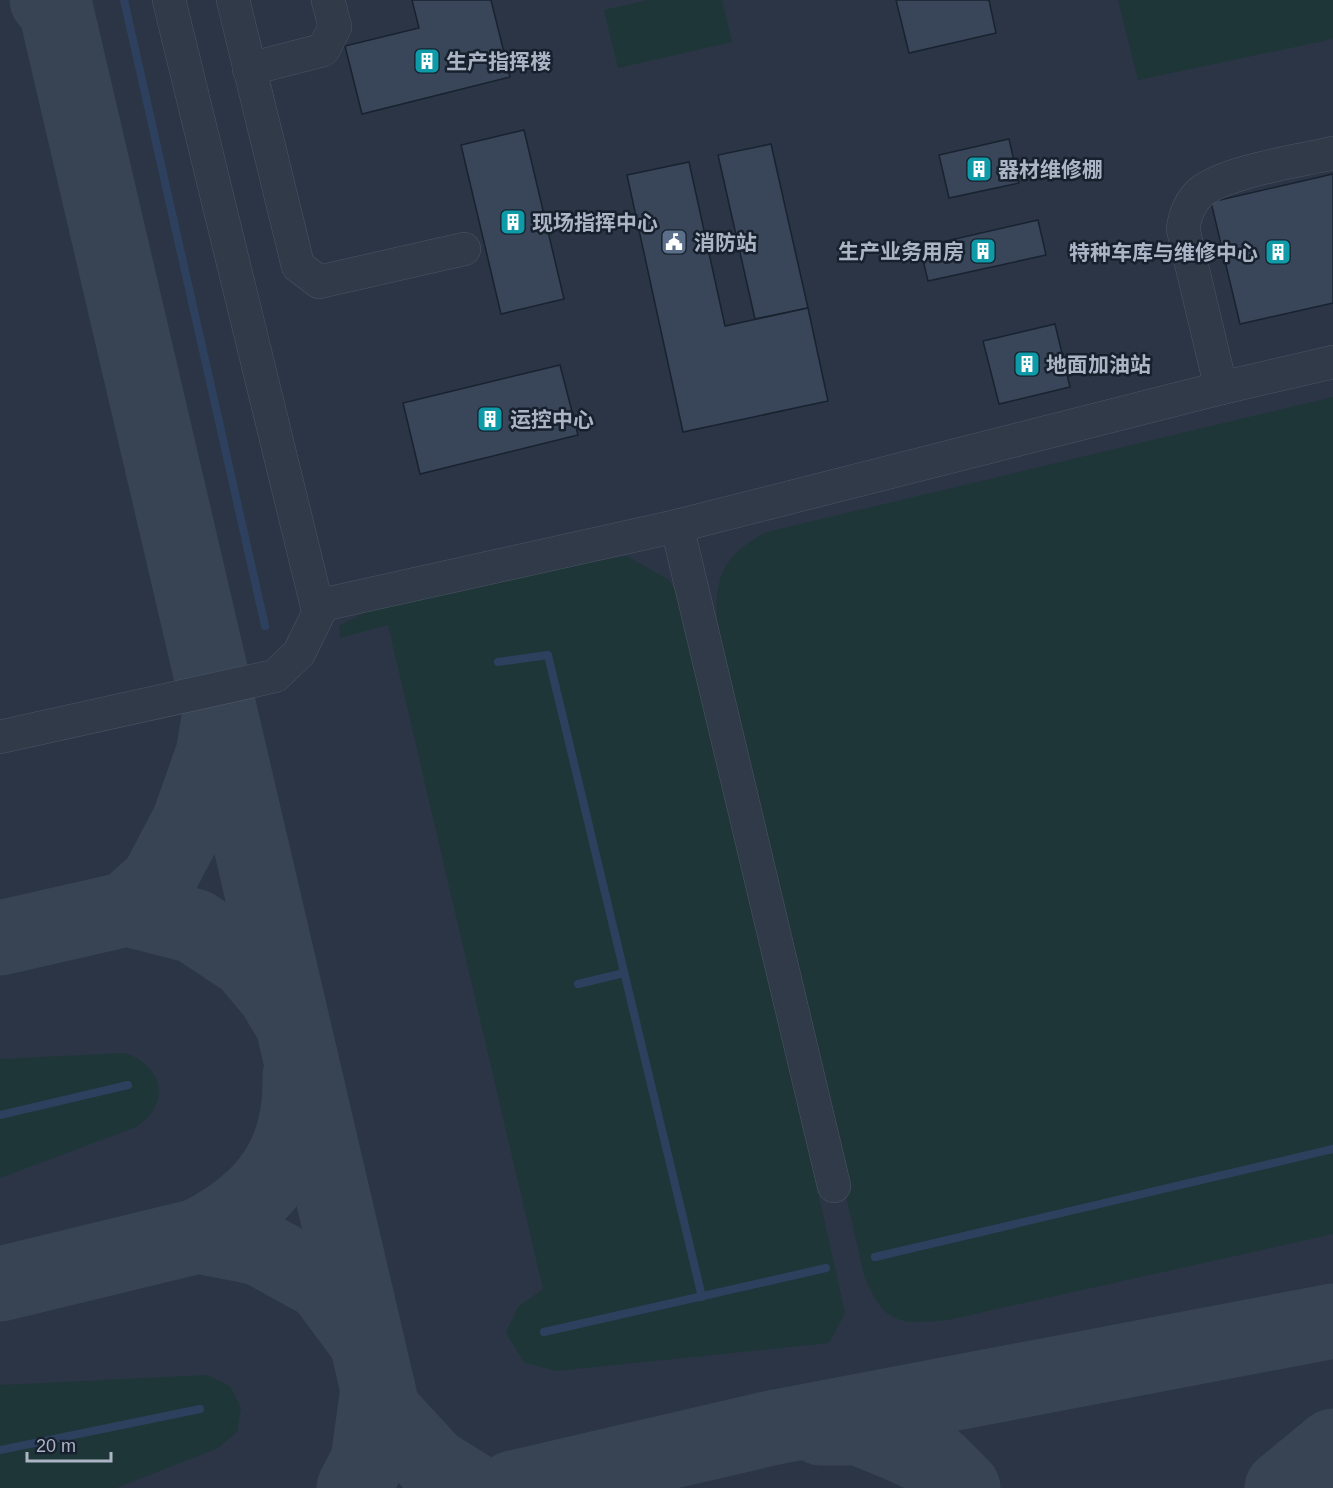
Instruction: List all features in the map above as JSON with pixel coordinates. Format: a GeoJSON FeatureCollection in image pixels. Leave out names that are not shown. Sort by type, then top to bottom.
{"type":"FeatureCollection","features":[{"type":"Feature","properties":{"kind":"lane"},"geometry":{"type":"LineString","coordinates":[[169,0],[317,606],[676,526],[1221,388],[1333,362]]}},
{"type":"Feature","properties":{"kind":"lane"},"geometry":{"type":"LineString","coordinates":[[233,0],[298,266],[319,282],[464,249]]}},
{"type":"Feature","properties":{"kind":"lane"},"geometry":{"type":"LineString","coordinates":[[249,69],[323,50],[335,27],[328,0]]}},
{"type":"Feature","properties":{"kind":"lane"},"geometry":{"type":"LineString","coordinates":[[1221,388],[1183,229],[1185,216],[1201,192],[1230,178],[1333,153]]}},
{"type":"Feature","properties":{"kind":"lane"},"geometry":{"type":"LineString","coordinates":[[676,526],[834,1186]]}},
{"type":"Feature","properties":{"kind":"lane"},"geometry":{"type":"LineString","coordinates":[[0,736],[274,676],[299,653],[322,606]]}},
{"type":"Feature","properties":{"kind":"shaded area"},"geometry":{"type":"Polygon","coordinates":[[[0,0],[1333,0],[1333,1488],[0,1488],[0,0]]]}},
{"type":"Feature","properties":{"kind":"green space"},"geometry":{"type":"Polygon","coordinates":[[[648,0],[722,0],[732,42],[618,68],[604,10],[648,0]]]}},
{"type":"Feature","properties":{"kind":"green space"},"geometry":{"type":"Polygon","coordinates":[[[1118,0],[1333,0],[1333,39],[1138,80],[1118,0]]]}},
{"type":"Feature","properties":{"kind":"green space"},"geometry":{"type":"Polygon","coordinates":[[[1333,397],[1333,1234],[948,1320],[917,1322],[895,1318],[878,1303],[864,1275],[719,640],[717,604],[721,576],[727,564],[737,553],[767,532],[1333,397]]]}},
{"type":"Feature","properties":{"kind":"green space"},"geometry":{"type":"Polygon","coordinates":[[[627,556],[669,580],[689,614],[845,1313],[829,1343],[557,1371],[525,1363],[506,1333],[518,1307],[543,1289],[388,625],[340,638],[339,626],[369,610],[587,562],[627,556]]]}},
{"type":"Feature","properties":{"kind":"green space"},"geometry":{"type":"Polygon","coordinates":[[[125,1053],[138,1059],[155,1076],[158,1097],[155,1108],[147,1118],[136,1127],[0,1178],[0,1059],[125,1053]]]}},
{"type":"Feature","properties":{"kind":"green space"},"geometry":{"type":"Polygon","coordinates":[[[208,1375],[230,1386],[241,1408],[237,1432],[218,1448],[116,1488],[0,1488],[0,1385],[208,1375]]]}},
{"type":"Feature","properties":{"kind":"building","name":"生产指挥楼"},"geometry":{"type":"Polygon","coordinates":[[[412,0],[491,0],[510,77],[362,114],[345,46],[419,28],[412,0]]]}},
{"type":"Feature","properties":{"kind":"building"},"geometry":{"type":"Polygon","coordinates":[[[896,0],[989,0],[996,33],[909,53],[896,0]]]}},
{"type":"Feature","properties":{"kind":"building","name":"现场指挥中心"},"geometry":{"type":"Polygon","coordinates":[[[524,130],[564,299],[501,314],[461,145],[524,130]]]}},
{"type":"Feature","properties":{"kind":"building","name":"器材维修棚"},"geometry":{"type":"Polygon","coordinates":[[[1009,139],[1019,183],[949,198],[939,155],[1009,139]]]}},
{"type":"Feature","properties":{"kind":"building"},"geometry":{"type":"Polygon","coordinates":[[[771,144],[808,308],[755,319],[718,155],[771,144]]]}},
{"type":"Feature","properties":{"kind":"building","name":"消防站"},"geometry":{"type":"Polygon","coordinates":[[[689,162],[725,326],[808,308],[828,401],[683,432],[627,175],[689,162]]]}},
{"type":"Feature","properties":{"kind":"building","name":"特种车库与维修中心"},"geometry":{"type":"Polygon","coordinates":[[[1333,174],[1333,303],[1240,324],[1211,202],[1333,174]]]}},
{"type":"Feature","properties":{"kind":"building","name":"生产业务用房"},"geometry":{"type":"Polygon","coordinates":[[[1038,220],[1046,255],[928,281],[920,247],[1038,220]]]}},
{"type":"Feature","properties":{"kind":"building","name":"地面加油站"},"geometry":{"type":"Polygon","coordinates":[[[1055,324],[1070,387],[999,404],[983,341],[1055,324]]]}},
{"type":"Feature","properties":{"kind":"building","name":"运控中心"},"geometry":{"type":"Polygon","coordinates":[[[560,365],[578,435],[420,474],[403,403],[560,365]]]}},
{"type":"Feature","properties":{"kind":"waterway"},"geometry":{"type":"LineString","coordinates":[[124,0],[265,626]]}},
{"type":"Feature","properties":{"kind":"waterway"},"geometry":{"type":"LineString","coordinates":[[498,662],[548,655],[702,1297]]}},
{"type":"Feature","properties":{"kind":"waterway"},"geometry":{"type":"LineString","coordinates":[[578,984],[624,973]]}},
{"type":"Feature","properties":{"kind":"waterway"},"geometry":{"type":"LineString","coordinates":[[0,1115],[128,1085]]}},
{"type":"Feature","properties":{"kind":"waterway"},"geometry":{"type":"LineString","coordinates":[[875,1257],[1333,1149]]}},
{"type":"Feature","properties":{"kind":"waterway"},"geometry":{"type":"LineString","coordinates":[[544,1332],[826,1268]]}},
{"type":"Feature","properties":{"kind":"waterway"},"geometry":{"type":"LineString","coordinates":[[0,1450],[200,1409]]}},
{"type":"Feature","properties":{"kind":"taxiway"},"geometry":{"type":"LineString","coordinates":[[47,0],[56,10],[383,1411],[433,1465],[470,1488]]}},
{"type":"Feature","properties":{"kind":"taxiway"},"geometry":{"type":"LineString","coordinates":[[127,909],[158,881],[189,822],[213,754],[219,719]]}},
{"type":"Feature","properties":{"kind":"taxiway"},"geometry":{"type":"LineString","coordinates":[[0,938],[127,909],[194,926],[247,961],[274,993],[289,1018]]}},
{"type":"Feature","properties":{"kind":"taxiway"},"geometry":{"type":"LineString","coordinates":[[198,1236],[243,1207],[261,1191],[275,1172],[287,1152],[294,1129],[299,1104],[300,1076]]}},
{"type":"Feature","properties":{"kind":"taxiway"},"geometry":{"type":"LineString","coordinates":[[0,1284],[198,1236],[259,1248],[323,1283],[367,1342]]}},
{"type":"Feature","properties":{"kind":"taxiway"},"geometry":{"type":"LineString","coordinates":[[513,1488],[771,1428],[1333,1321]]}},
{"type":"Feature","properties":{"kind":"taxiway"},"geometry":{"type":"LineString","coordinates":[[354,1488],[368,1461],[378,1389]]}},
{"type":"Feature","properties":{"kind":"taxiway"},"geometry":{"type":"LineString","coordinates":[[821,1428],[859,1428],[901,1445],[937,1462],[963,1488]]}},
{"type":"Feature","properties":{"kind":"taxiway"},"geometry":{"type":"LineString","coordinates":[[1282,1488],[1333,1446]]}},
{"type":"Feature","properties":{"kind":"place","name":"生产指挥楼"},"geometry":{"type":"Point","coordinates":[427,61]}},
{"type":"Feature","properties":{"kind":"place","name":"器材维修棚"},"geometry":{"type":"Point","coordinates":[979,169]}},
{"type":"Feature","properties":{"kind":"place","name":"现场指挥中心"},"geometry":{"type":"Point","coordinates":[513,222]}},
{"type":"Feature","properties":{"kind":"place","name":"消防站"},"geometry":{"type":"Point","coordinates":[674,242]}},
{"type":"Feature","properties":{"kind":"place","name":"生产业务用房"},"geometry":{"type":"Point","coordinates":[983,251]}},
{"type":"Feature","properties":{"kind":"place","name":"特种车库与维修中心"},"geometry":{"type":"Point","coordinates":[1278,252]}},
{"type":"Feature","properties":{"kind":"place","name":"地面加油站"},"geometry":{"type":"Point","coordinates":[1027,364]}},
{"type":"Feature","properties":{"kind":"place","name":"运控中心"},"geometry":{"type":"Point","coordinates":[490,419]}}]}
